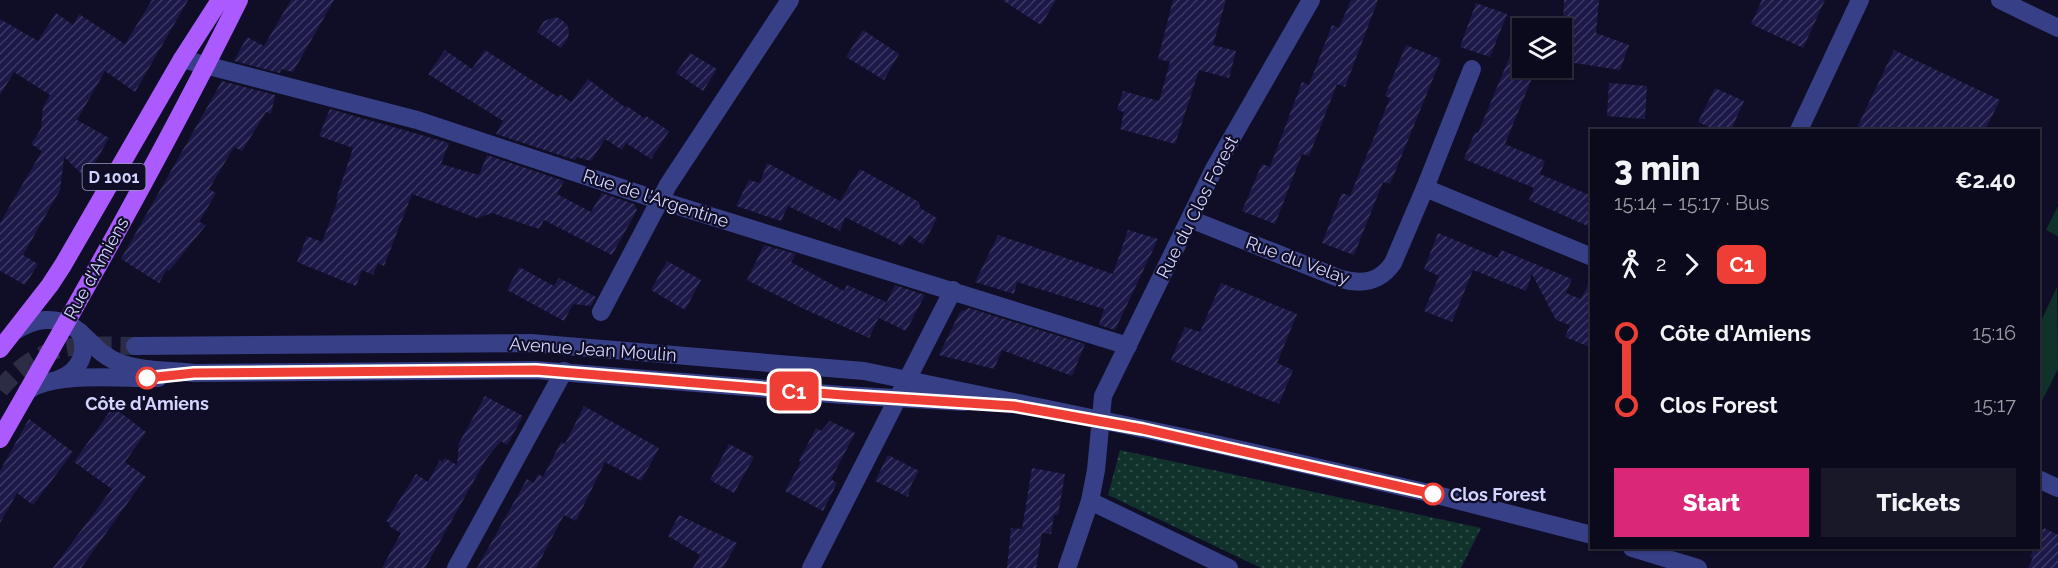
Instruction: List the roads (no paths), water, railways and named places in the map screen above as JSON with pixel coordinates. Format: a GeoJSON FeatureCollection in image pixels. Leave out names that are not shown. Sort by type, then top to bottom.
{"type":"FeatureCollection","features":[{"type":"Feature","properties":{"kind":"main road","name":"Rue d'Amiens"},"geometry":{"type":"LineString","coordinates":[[0,349],[63,265],[182,59],[220,0]]}},
{"type":"Feature","properties":{"kind":"main road","name":"Rue d'Amiens"},"geometry":{"type":"LineString","coordinates":[[0,439],[27,391],[72,326],[239,0]]}},
{"type":"Feature","properties":{"kind":"street"},"geometry":{"type":"LineString","coordinates":[[601,312],[660,200],[790,0]]}},
{"type":"Feature","properties":{"kind":"street","name":"Rue du Clos Forest"},"geometry":{"type":"LineString","coordinates":[[1067,568],[1090,501],[1096,470],[1103,396],[1224,151],[1311,0]]}},
{"type":"Feature","properties":{"kind":"street"},"geometry":{"type":"LineString","coordinates":[[1799,129],[1860,0]]}},
{"type":"Feature","properties":{"kind":"street"},"geometry":{"type":"LineString","coordinates":[[2000,0],[2058,28]]}},
{"type":"Feature","properties":{"kind":"street","name":"Rue de l'Argentine"},"geometry":{"type":"LineString","coordinates":[[182,59],[417,120],[660,200],[1128,346]]}},
{"type":"Feature","properties":{"kind":"street","name":"Rue du Velay"},"geometry":{"type":"LineString","coordinates":[[1190,219],[1341,279],[1364,282],[1386,273],[1393,263],[1425,188],[1472,69]]}},
{"type":"Feature","properties":{"kind":"street"},"geometry":{"type":"LineString","coordinates":[[1425,188],[1590,256]]}},
{"type":"Feature","properties":{"kind":"street"},"geometry":{"type":"LineString","coordinates":[[811,568],[953,290]]}},
{"type":"Feature","properties":{"kind":"street"},"geometry":{"type":"LineString","coordinates":[[15,331],[26,325],[43,321],[72,326],[84,348],[80,361],[72,372],[58,380]]}},
{"type":"Feature","properties":{"kind":"street","name":"Avenue Jean Moulin"},"geometry":{"type":"LineString","coordinates":[[72,326],[99,353],[119,362],[145,368],[194,373]]}},
{"type":"Feature","properties":{"kind":"street","name":"Avenue Jean Moulin"},"geometry":{"type":"LineString","coordinates":[[135,346],[543,344],[837,368],[907,380],[1202,441],[1444,496],[1590,534]]}},
{"type":"Feature","properties":{"kind":"street"},"geometry":{"type":"LineString","coordinates":[[456,568],[564,371]]}},
{"type":"Feature","properties":{"kind":"street","name":"Avenue Jean Moulin"},"geometry":{"type":"LineString","coordinates":[[27,391],[38,385],[58,380],[147,378],[194,373],[564,371],[1046,410]]}},
{"type":"Feature","properties":{"kind":"street"},"geometry":{"type":"LineString","coordinates":[[2040,480],[2058,488]]}},
{"type":"Feature","properties":{"kind":"street"},"geometry":{"type":"LineString","coordinates":[[1090,501],[1229,568]]}},
{"type":"Feature","properties":{"kind":"street"},"geometry":{"type":"LineString","coordinates":[[1635,549],[1698,568]]}},
{"type":"Feature","properties":{"kind":"tunnel"},"geometry":{"type":"LineString","coordinates":[[0,390],[15,374],[45,354],[77,346],[135,346]]}},
{"type":"Feature","properties":{"kind":"place","name":"Côte d'Amiens"},"geometry":{"type":"Point","coordinates":[147,378]}},
{"type":"Feature","properties":{"kind":"place","name":"Clos Forest"},"geometry":{"type":"Point","coordinates":[1433,494]}}]}
